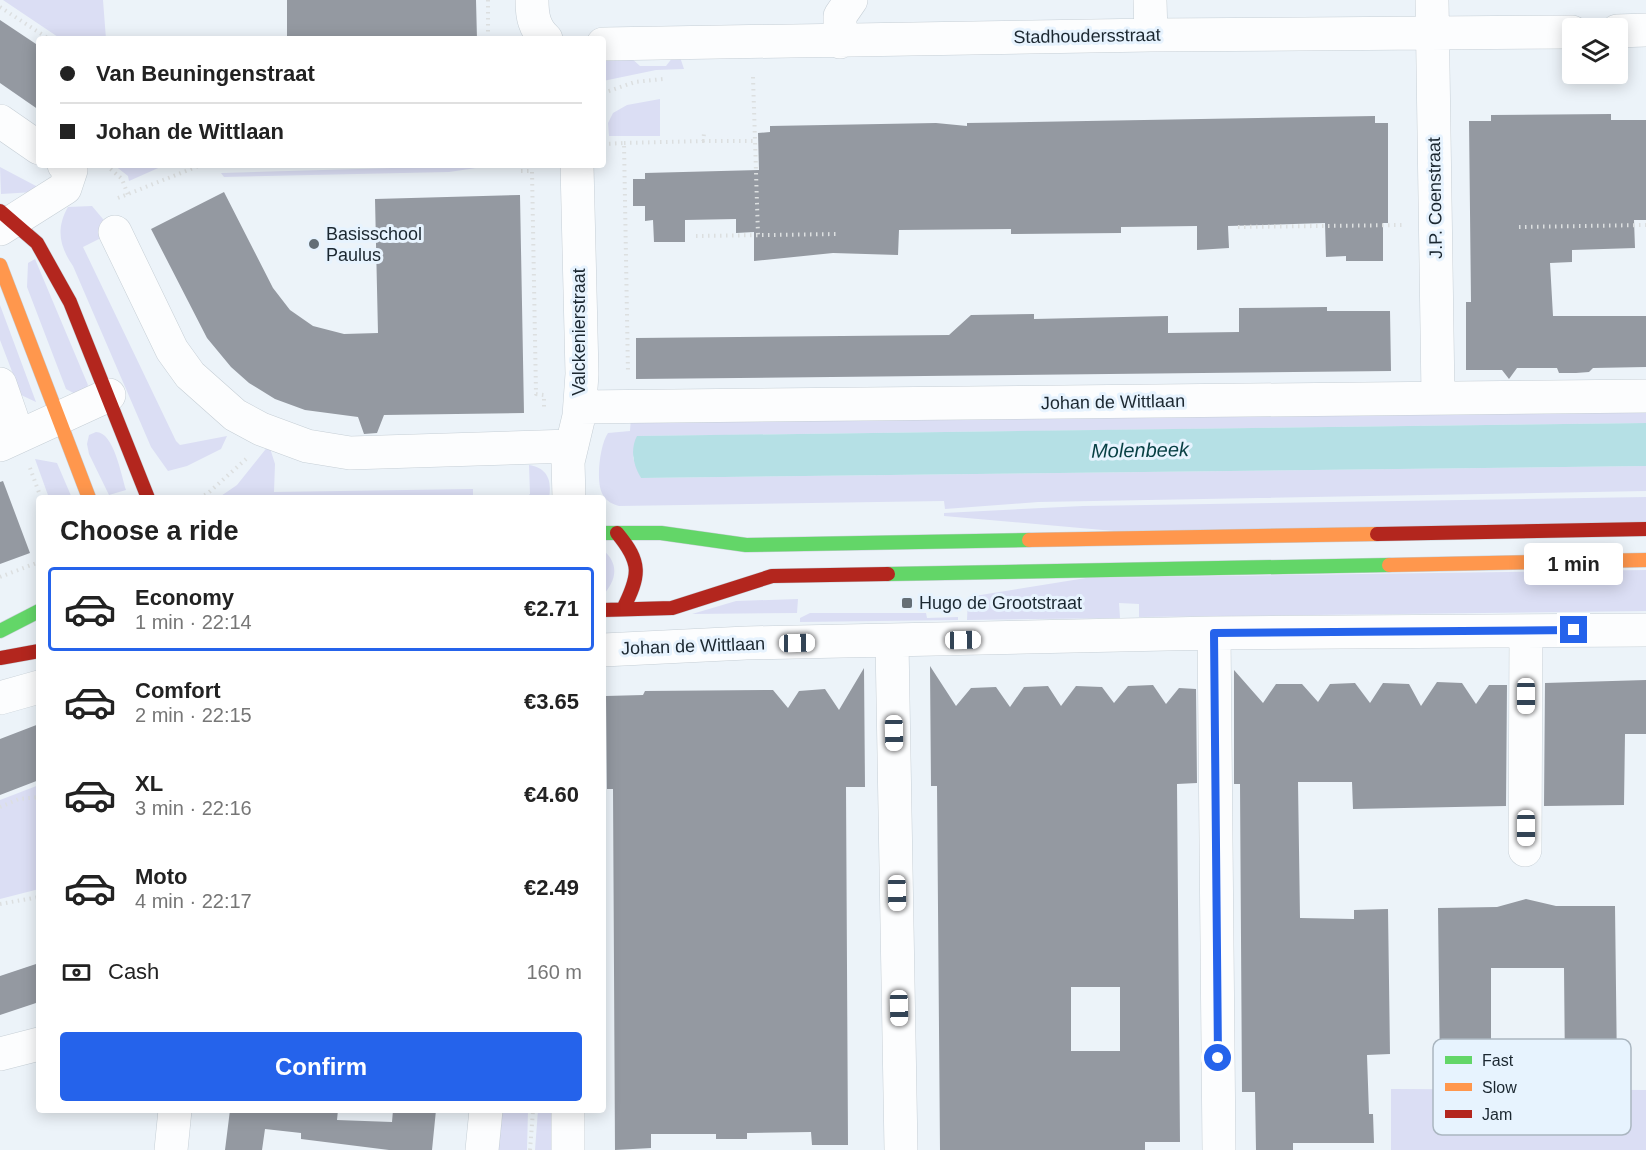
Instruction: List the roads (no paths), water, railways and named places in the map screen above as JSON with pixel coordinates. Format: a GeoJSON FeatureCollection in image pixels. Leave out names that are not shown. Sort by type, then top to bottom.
{"type":"FeatureCollection","features":[{"type":"Feature","properties":{"kind":"main road"},"geometry":{"type":"LineString","coordinates":[[4,221],[37,243],[70,302],[109,395],[147,495]]}},
{"type":"Feature","properties":{"kind":"main road"},"geometry":{"type":"LineString","coordinates":[[0,265],[88,495]]}},
{"type":"Feature","properties":{"kind":"main road"},"geometry":{"type":"LineString","coordinates":[[610,533],[661,532],[746,545],[1646,529]]}},
{"type":"Feature","properties":{"kind":"main road"},"geometry":{"type":"LineString","coordinates":[[610,533],[635,555],[639,571],[622,609]]}},
{"type":"Feature","properties":{"kind":"main road"},"geometry":{"type":"LineString","coordinates":[[606,610],[672,608],[772,576],[1646,560]]}},
{"type":"Feature","properties":{"kind":"main road"},"geometry":{"type":"LineString","coordinates":[[0,631],[36,613]]}},
{"type":"Feature","properties":{"kind":"main road"},"geometry":{"type":"LineString","coordinates":[[0,658],[36,652]]}},
{"type":"Feature","properties":{"kind":"street"},"geometry":{"type":"LineString","coordinates":[[532,0],[533,20],[538,32],[543,36]]}},
{"type":"Feature","properties":{"kind":"street"},"geometry":{"type":"LineString","coordinates":[[840,42],[840,16],[851,0]]}},
{"type":"Feature","properties":{"kind":"street"},"geometry":{"type":"LineString","coordinates":[[1150,0],[1151,35]]}},
{"type":"Feature","properties":{"kind":"street","name":"J.P. Coenstraat"},"geometry":{"type":"LineString","coordinates":[[1432,0],[1438,396]]}},
{"type":"Feature","properties":{"kind":"street"},"geometry":{"type":"LineString","coordinates":[[1628,31],[1646,30]]}},
{"type":"Feature","properties":{"kind":"street","name":"Stadhoudersstraat"},"geometry":{"type":"LineString","coordinates":[[606,44],[840,42],[1151,35],[1562,32]]}},
{"type":"Feature","properties":{"kind":"street"},"geometry":{"type":"LineString","coordinates":[[0,121],[36,146]]}},
{"type":"Feature","properties":{"kind":"street"},"geometry":{"type":"LineString","coordinates":[[4,221],[64,188],[68,168]]}},
{"type":"Feature","properties":{"kind":"street","name":"Valckenierstraat"},"geometry":{"type":"LineString","coordinates":[[569,495],[571,446],[580,407],[582,374],[577,168]]}},
{"type":"Feature","properties":{"kind":"street"},"geometry":{"type":"LineString","coordinates":[[115,232],[172,350],[190,375],[235,415],[261,429],[307,446],[350,453],[571,446]]}},
{"type":"Feature","properties":{"kind":"street"},"geometry":{"type":"LineString","coordinates":[[0,384],[9,441],[59,416],[109,395]]}},
{"type":"Feature","properties":{"kind":"street","name":"Johan de Wittlaan"},"geometry":{"type":"LineString","coordinates":[[580,407],[1438,396],[1646,396]]}},
{"type":"Feature","properties":{"kind":"street","name":"Johan de Wittlaan"},"geometry":{"type":"LineString","coordinates":[[606,650],[746,643],[892,642],[1214,633],[1646,630]]}},
{"type":"Feature","properties":{"kind":"street"},"geometry":{"type":"LineString","coordinates":[[1526,631],[1526,850]]}},
{"type":"Feature","properties":{"kind":"street"},"geometry":{"type":"LineString","coordinates":[[1214,633],[1219,1150]]}},
{"type":"Feature","properties":{"kind":"street"},"geometry":{"type":"LineString","coordinates":[[892,642],[901,1150]]}},
{"type":"Feature","properties":{"kind":"street"},"geometry":{"type":"LineString","coordinates":[[0,698],[36,688]]}},
{"type":"Feature","properties":{"kind":"street"},"geometry":{"type":"LineString","coordinates":[[0,1054],[36,1045]]}},
{"type":"Feature","properties":{"kind":"street"},"geometry":{"type":"LineString","coordinates":[[171,1150],[175,1113]]}},
{"type":"Feature","properties":{"kind":"street"},"geometry":{"type":"LineString","coordinates":[[482,1150],[486,1113]]}},
{"type":"Feature","properties":{"kind":"street"},"geometry":{"type":"LineString","coordinates":[[568,1113],[568,1150]]}},
{"type":"Feature","properties":{"kind":"water","name":"Molenbeek"},"geometry":{"type":"Polygon","coordinates":[[[1646,423],[1646,466],[641,478],[634,462],[633,452],[637,436],[1646,423]]]}},
{"type":"Feature","properties":{"kind":"place","name":"Basisschool Paulus"},"geometry":{"type":"Point","coordinates":[314,244]}},
{"type":"Feature","properties":{"kind":"place","name":"Hugo de Grootstraat"},"geometry":{"type":"Point","coordinates":[907,603]}}]}
